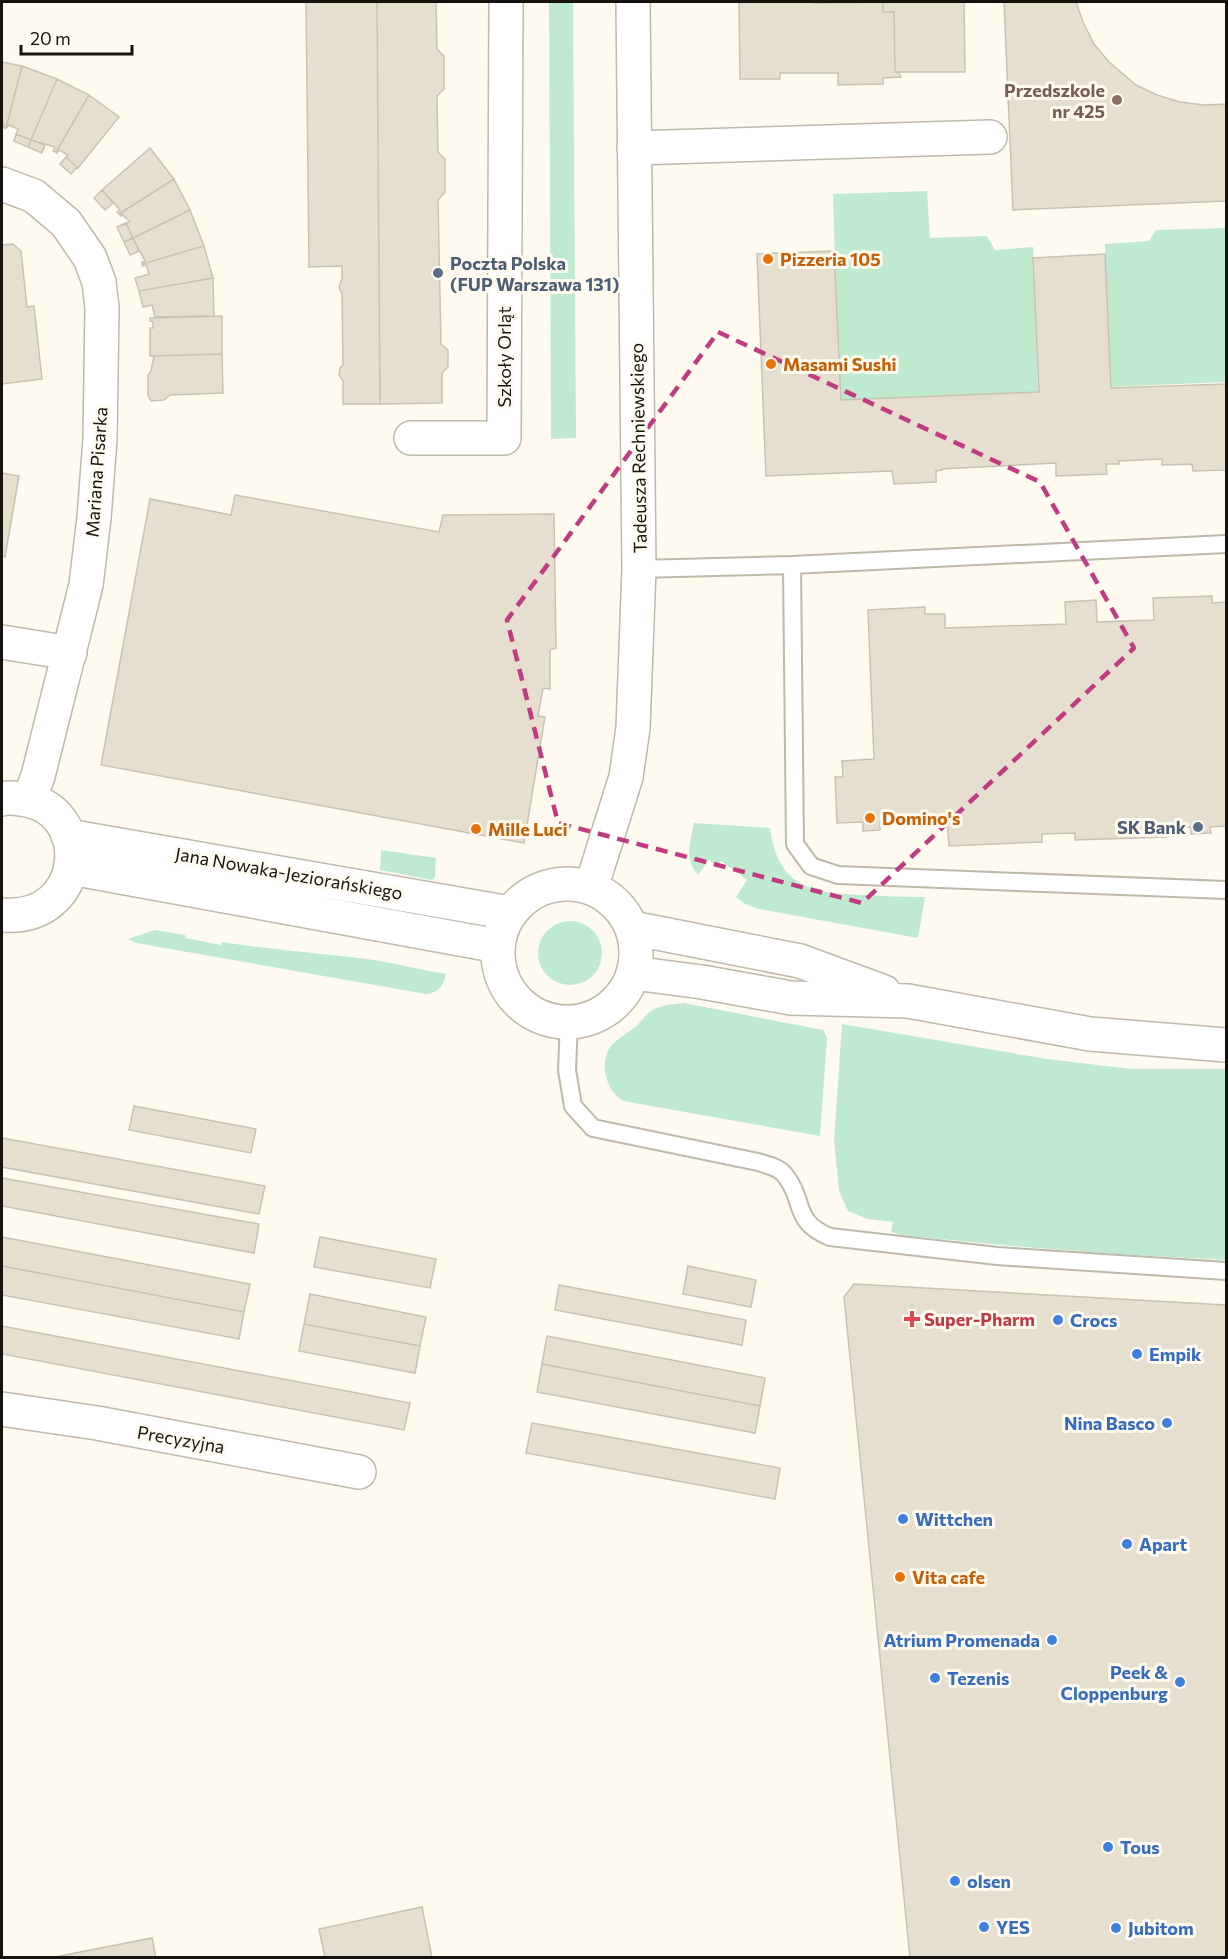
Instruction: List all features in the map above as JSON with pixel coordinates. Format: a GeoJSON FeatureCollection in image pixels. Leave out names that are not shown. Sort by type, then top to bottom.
{"type":"FeatureCollection","features":[{"type":"Feature","properties":{"kind":"street","name":"Szkoły Orląt"},"geometry":{"type":"LineString","coordinates":[[411,438],[504,438],[506,2]]}},
{"type":"Feature","properties":{"kind":"street","name":"Tadeusza Rechniewskiego"},"geometry":{"type":"LineString","coordinates":[[591,888],[626,777],[633,728],[639,569],[633,2]]}},
{"type":"Feature","properties":{"kind":"street"},"geometry":{"type":"LineString","coordinates":[[634,148],[990,137]]}},
{"type":"Feature","properties":{"kind":"street","name":"Mariana Pisarka"},"geometry":{"type":"LineString","coordinates":[[2,184],[34,196],[66,223],[90,258],[99,282],[102,308],[100,439],[86,585],[38,776],[15,800]]}},
{"type":"Feature","properties":{"kind":"street"},"geometry":{"type":"LineString","coordinates":[[2,642],[70,653]]}},
{"type":"Feature","properties":{"kind":"street"},"geometry":{"type":"LineString","coordinates":[[2,915],[16,916],[32,913],[45,906],[57,896],[66,883],[71,868],[72,852],[62,823],[42,805],[15,800]]}},
{"type":"Feature","properties":{"kind":"street","name":"Jana Nowaka-Jeziorańskiego"},"geometry":{"type":"LineString","coordinates":[[68,836],[127,844],[510,913]]}},
{"type":"Feature","properties":{"kind":"street","name":"Jana Nowaka-Jeziorańskiego"},"geometry":{"type":"LineString","coordinates":[[71,868],[498,946]]}},
{"type":"Feature","properties":{"kind":"street"},"geometry":{"type":"LineString","coordinates":[[555,884],[573,884],[591,888],[615,903],[622,910],[632,928],[637,951],[633,973],[624,993],[609,1008],[590,1018],[569,1022],[550,1020],[531,1013],[516,1000],[505,984],[499,966],[500,935],[510,913],[523,899],[555,884]]}},
{"type":"Feature","properties":{"kind":"street"},"geometry":{"type":"LineString","coordinates":[[632,928],[800,961],[908,1001]]}},
{"type":"Feature","properties":{"kind":"street"},"geometry":{"type":"LineString","coordinates":[[633,973],[702,982],[791,998],[908,1001],[1090,1034],[1227,1045]]}},
{"type":"Feature","properties":{"kind":"street","name":"Precyzyjna"},"geometry":{"type":"LineString","coordinates":[[2,1409],[97,1423],[359,1472]]}},
{"type":"Feature","properties":{"kind":"lane"},"geometry":{"type":"LineString","coordinates":[[639,569],[792,565],[1227,544]]}},
{"type":"Feature","properties":{"kind":"lane"},"geometry":{"type":"LineString","coordinates":[[792,565],[795,844],[811,866],[838,875],[1227,890]]}},
{"type":"Feature","properties":{"kind":"lane"},"geometry":{"type":"LineString","coordinates":[[569,1022],[567,1070],[573,1107],[593,1128],[774,1167],[783,1173],[790,1183],[808,1224],[815,1231],[830,1237],[997,1256],[1227,1271]]}},
{"type":"Feature","properties":{"kind":"highlighted area"},"geometry":{"type":"Polygon","coordinates":[[[718,332],[1040,482],[1134,648],[862,903],[558,823],[507,620],[718,332]]]}},
{"type":"Feature","properties":{"kind":"green space"},"geometry":{"type":"Polygon","coordinates":[[[549,2],[573,2],[576,438],[551,439],[549,2]]]}},
{"type":"Feature","properties":{"kind":"green space"},"geometry":{"type":"Polygon","coordinates":[[[927,191],[930,238],[987,236],[995,250],[1033,247],[1038,392],[839,400],[833,194],[927,191]]]}},
{"type":"Feature","properties":{"kind":"green space"},"geometry":{"type":"Polygon","coordinates":[[[1226,228],[1226,382],[1110,387],[1105,244],[1149,241],[1156,230],[1226,228]]]}},
{"type":"Feature","properties":{"kind":"green space"},"geometry":{"type":"Polygon","coordinates":[[[694,823],[770,828],[774,848],[781,864],[790,875],[814,889],[845,894],[925,897],[918,938],[759,909],[745,904],[736,897],[747,880],[721,861],[717,865],[709,860],[698,875],[694,869],[689,850],[694,823]]]}},
{"type":"Feature","properties":{"kind":"green space"},"geometry":{"type":"Polygon","coordinates":[[[381,850],[436,858],[435,877],[432,880],[380,870],[381,850]]]}},
{"type":"Feature","properties":{"kind":"green space"},"geometry":{"type":"Polygon","coordinates":[[[570,921],[588,927],[596,935],[602,953],[596,971],[588,979],[570,985],[552,979],[544,971],[538,953],[544,935],[552,927],[570,921]]]}},
{"type":"Feature","properties":{"kind":"green space"},"geometry":{"type":"Polygon","coordinates":[[[155,930],[221,945],[222,942],[374,960],[446,974],[439,989],[426,994],[136,943],[128,939],[155,930]]]}},
{"type":"Feature","properties":{"kind":"green space"},"geometry":{"type":"Polygon","coordinates":[[[684,1003],[823,1030],[827,1038],[820,1136],[623,1101],[617,1097],[606,1077],[605,1061],[610,1047],[652,1010],[684,1003]]]}},
{"type":"Feature","properties":{"kind":"green space"},"geometry":{"type":"Polygon","coordinates":[[[842,1024],[1047,1059],[1132,1069],[1226,1069],[1226,1260],[1064,1250],[902,1235],[891,1232],[893,1222],[868,1219],[848,1211],[839,1191],[834,1140],[842,1024]]]}},
{"type":"Feature","properties":{"kind":"building"},"geometry":{"type":"Polygon","coordinates":[[[306,2],[377,2],[380,404],[343,404],[343,381],[339,375],[343,365],[342,294],[339,288],[342,266],[309,267],[306,2]]]}},
{"type":"Feature","properties":{"kind":"building"},"geometry":{"type":"Polygon","coordinates":[[[377,2],[436,2],[437,49],[444,56],[444,89],[437,96],[438,152],[445,159],[445,192],[438,200],[441,344],[448,350],[448,367],[442,373],[442,403],[380,404],[377,2]]]}},
{"type":"Feature","properties":{"kind":"building"},"geometry":{"type":"Polygon","coordinates":[[[739,2],[883,2],[883,12],[894,12],[895,72],[901,77],[883,78],[883,84],[838,85],[838,73],[780,73],[780,79],[740,79],[739,2]]]}},
{"type":"Feature","properties":{"kind":"building"},"geometry":{"type":"Polygon","coordinates":[[[883,2],[964,2],[965,72],[895,72],[894,12],[883,12],[883,2]]]}},
{"type":"Feature","properties":{"kind":"building","name":"Przedszkole nr 425"},"geometry":{"type":"Polygon","coordinates":[[[1004,2],[1076,2],[1094,44],[1109,62],[1136,85],[1180,102],[1204,105],[1226,104],[1226,201],[1013,210],[1004,2]]]}},
{"type":"Feature","properties":{"kind":"building"},"geometry":{"type":"Polygon","coordinates":[[[2,62],[22,66],[6,128],[2,123],[2,62]]]}},
{"type":"Feature","properties":{"kind":"building"},"geometry":{"type":"Polygon","coordinates":[[[22,66],[57,79],[31,140],[16,134],[18,129],[9,125],[6,128],[22,66]]]}},
{"type":"Feature","properties":{"kind":"building"},"geometry":{"type":"Polygon","coordinates":[[[57,79],[89,95],[56,152],[53,151],[55,147],[31,140],[57,79]]]}},
{"type":"Feature","properties":{"kind":"building"},"geometry":{"type":"Polygon","coordinates":[[[89,95],[119,117],[78,168],[66,157],[68,155],[59,150],[56,152],[89,95]]]}},
{"type":"Feature","properties":{"kind":"building"},"geometry":{"type":"Polygon","coordinates":[[[16,134],[31,140],[28,147],[14,141],[16,134]]]}},
{"type":"Feature","properties":{"kind":"building"},"geometry":{"type":"Polygon","coordinates":[[[31,140],[45,145],[42,153],[28,147],[31,140]]]}},
{"type":"Feature","properties":{"kind":"building"},"geometry":{"type":"Polygon","coordinates":[[[150,148],[174,179],[119,214],[117,212],[120,210],[102,190],[150,148]]]}},
{"type":"Feature","properties":{"kind":"building"},"geometry":{"type":"Polygon","coordinates":[[[66,157],[77,167],[71,174],[60,164],[66,157]]]}},
{"type":"Feature","properties":{"kind":"building"},"geometry":{"type":"Polygon","coordinates":[[[174,179],[190,210],[133,238],[126,223],[130,222],[119,214],[174,179]]]}},
{"type":"Feature","properties":{"kind":"building"},"geometry":{"type":"Polygon","coordinates":[[[102,190],[113,203],[105,210],[94,198],[102,190]]]}},
{"type":"Feature","properties":{"kind":"building"},"geometry":{"type":"Polygon","coordinates":[[[190,210],[204,246],[142,264],[145,261],[133,238],[190,210]]]}},
{"type":"Feature","properties":{"kind":"building"},"geometry":{"type":"Polygon","coordinates":[[[126,223],[133,238],[124,242],[117,227],[126,223]]]}},
{"type":"Feature","properties":{"kind":"building"},"geometry":{"type":"Polygon","coordinates":[[[133,238],[139,251],[130,255],[124,242],[133,238]]]}},
{"type":"Feature","properties":{"kind":"building"},"geometry":{"type":"Polygon","coordinates":[[[13,244],[21,251],[27,307],[34,306],[42,379],[2,384],[2,245],[13,244]]]}},
{"type":"Feature","properties":{"kind":"building"},"geometry":{"type":"Polygon","coordinates":[[[204,246],[213,278],[139,291],[135,278],[149,274],[146,265],[142,264],[204,246]]]}},
{"type":"Feature","properties":{"kind":"building"},"geometry":{"type":"Polygon","coordinates":[[[834,251],[841,400],[1039,392],[1033,258],[1105,254],[1111,388],[1226,384],[1226,470],[1193,471],[1192,464],[1162,465],[1162,459],[1119,461],[1119,464],[1106,464],[1107,474],[1056,476],[1056,463],[942,469],[936,471],[936,482],[894,484],[892,471],[766,476],[757,254],[834,251]]]}},
{"type":"Feature","properties":{"kind":"building"},"geometry":{"type":"Polygon","coordinates":[[[213,278],[214,316],[155,317],[152,305],[143,307],[139,291],[213,278]]]}},
{"type":"Feature","properties":{"kind":"building"},"geometry":{"type":"Polygon","coordinates":[[[222,316],[222,354],[150,356],[150,328],[153,328],[153,322],[150,318],[222,316]]]}},
{"type":"Feature","properties":{"kind":"building"},"geometry":{"type":"Polygon","coordinates":[[[222,354],[223,393],[170,395],[164,400],[151,401],[148,395],[148,375],[154,356],[222,354]]]}},
{"type":"Feature","properties":{"kind":"building"},"geometry":{"type":"Polygon","coordinates":[[[2,473],[19,476],[5,557],[2,556],[2,473]]]}},
{"type":"Feature","properties":{"kind":"building"},"geometry":{"type":"Polygon","coordinates":[[[235,495],[439,532],[443,515],[554,514],[556,648],[550,650],[550,689],[543,688],[538,716],[545,717],[524,843],[101,765],[150,499],[231,515],[235,495]]]}},
{"type":"Feature","properties":{"kind":"building"},"geometry":{"type":"Polygon","coordinates":[[[1212,596],[1212,603],[1226,602],[1226,826],[1210,827],[1211,833],[1191,834],[1191,827],[1166,828],[1166,837],[1075,840],[1075,833],[1042,834],[1042,842],[949,846],[947,819],[925,820],[925,826],[905,827],[905,820],[880,822],[880,830],[863,831],[863,822],[837,823],[835,777],[843,777],[842,761],[874,759],[868,610],[925,607],[925,614],[945,614],[945,628],[1066,624],[1065,602],[1096,600],[1097,622],[1154,620],[1153,598],[1212,596]]]}},
{"type":"Feature","properties":{"kind":"building"},"geometry":{"type":"Polygon","coordinates":[[[134,1106],[256,1129],[251,1153],[129,1130],[134,1106]]]}},
{"type":"Feature","properties":{"kind":"building"},"geometry":{"type":"Polygon","coordinates":[[[2,1138],[265,1186],[259,1214],[2,1167],[2,1138]]]}},
{"type":"Feature","properties":{"kind":"building"},"geometry":{"type":"Polygon","coordinates":[[[2,1178],[259,1224],[254,1253],[2,1206],[2,1178]]]}},
{"type":"Feature","properties":{"kind":"building"},"geometry":{"type":"Polygon","coordinates":[[[2,1237],[250,1284],[244,1312],[2,1266],[2,1237]]]}},
{"type":"Feature","properties":{"kind":"building"},"geometry":{"type":"Polygon","coordinates":[[[320,1237],[436,1259],[430,1288],[314,1267],[320,1237]]]}},
{"type":"Feature","properties":{"kind":"building"},"geometry":{"type":"Polygon","coordinates":[[[2,1266],[244,1312],[239,1339],[2,1295],[2,1266]]]}},
{"type":"Feature","properties":{"kind":"building"},"geometry":{"type":"Polygon","coordinates":[[[688,1266],[756,1280],[751,1307],[683,1294],[688,1266]]]}},
{"type":"Feature","properties":{"kind":"building","name":"Atrium Promenada"},"geometry":{"type":"Polygon","coordinates":[[[854,1284],[1226,1305],[1226,1958],[910,1958],[844,1297],[854,1284]]]}},
{"type":"Feature","properties":{"kind":"building"},"geometry":{"type":"Polygon","coordinates":[[[559,1285],[746,1320],[742,1345],[555,1310],[559,1285]]]}},
{"type":"Feature","properties":{"kind":"building"},"geometry":{"type":"Polygon","coordinates":[[[310,1294],[426,1317],[420,1346],[304,1324],[310,1294]]]}},
{"type":"Feature","properties":{"kind":"building"},"geometry":{"type":"Polygon","coordinates":[[[304,1324],[420,1346],[415,1373],[299,1351],[304,1324]]]}},
{"type":"Feature","properties":{"kind":"building"},"geometry":{"type":"Polygon","coordinates":[[[2,1326],[410,1403],[404,1430],[2,1354],[2,1326]]]}},
{"type":"Feature","properties":{"kind":"building"},"geometry":{"type":"Polygon","coordinates":[[[547,1336],[765,1378],[760,1406],[542,1364],[547,1336]]]}},
{"type":"Feature","properties":{"kind":"building"},"geometry":{"type":"Polygon","coordinates":[[[542,1364],[760,1406],[755,1433],[537,1392],[542,1364]]]}},
{"type":"Feature","properties":{"kind":"building"},"geometry":{"type":"Polygon","coordinates":[[[532,1423],[780,1468],[775,1499],[526,1453],[532,1423]]]}},
{"type":"Feature","properties":{"kind":"building"},"geometry":{"type":"Polygon","coordinates":[[[422,1907],[432,1958],[325,1958],[319,1929],[422,1907]]]}},
{"type":"Feature","properties":{"kind":"building"},"geometry":{"type":"Polygon","coordinates":[[[152,1938],[156,1958],[50,1958],[152,1938]]]}},
{"type":"Feature","properties":{"kind":"place","name":"Przedszkole nr 425"},"geometry":{"type":"Point","coordinates":[1117,100]}},
{"type":"Feature","properties":{"kind":"place","name":"Pizzeria 105"},"geometry":{"type":"Point","coordinates":[768,259]}},
{"type":"Feature","properties":{"kind":"place","name":"Poczta Polska (FUP Warszawa 131)"},"geometry":{"type":"Point","coordinates":[438,273]}},
{"type":"Feature","properties":{"kind":"place","name":"Masami Sushi"},"geometry":{"type":"Point","coordinates":[771,364]}},
{"type":"Feature","properties":{"kind":"place","name":"Domino's"},"geometry":{"type":"Point","coordinates":[870,818]}},
{"type":"Feature","properties":{"kind":"place","name":"SK Bank"},"geometry":{"type":"Point","coordinates":[1198,827]}},
{"type":"Feature","properties":{"kind":"place","name":"Mille Luci"},"geometry":{"type":"Point","coordinates":[476,829]}},
{"type":"Feature","properties":{"kind":"place","name":"Super-Pharm"},"geometry":{"type":"Point","coordinates":[912,1319]}},
{"type":"Feature","properties":{"kind":"place","name":"Crocs"},"geometry":{"type":"Point","coordinates":[1058,1320]}},
{"type":"Feature","properties":{"kind":"place","name":"Empik"},"geometry":{"type":"Point","coordinates":[1137,1354]}},
{"type":"Feature","properties":{"kind":"place","name":"Nina Basco"},"geometry":{"type":"Point","coordinates":[1167,1423]}},
{"type":"Feature","properties":{"kind":"place","name":"Wittchen"},"geometry":{"type":"Point","coordinates":[903,1519]}},
{"type":"Feature","properties":{"kind":"place","name":"Apart"},"geometry":{"type":"Point","coordinates":[1127,1544]}},
{"type":"Feature","properties":{"kind":"place","name":"Vita cafe"},"geometry":{"type":"Point","coordinates":[900,1577]}},
{"type":"Feature","properties":{"kind":"place","name":"Atrium Promenada"},"geometry":{"type":"Point","coordinates":[1052,1640]}},
{"type":"Feature","properties":{"kind":"place","name":"Tezenis"},"geometry":{"type":"Point","coordinates":[935,1678]}},
{"type":"Feature","properties":{"kind":"place","name":"Peek & Cloppenburg"},"geometry":{"type":"Point","coordinates":[1180,1682]}},
{"type":"Feature","properties":{"kind":"place","name":"Tous"},"geometry":{"type":"Point","coordinates":[1108,1847]}},
{"type":"Feature","properties":{"kind":"place","name":"olsen"},"geometry":{"type":"Point","coordinates":[955,1881]}},
{"type":"Feature","properties":{"kind":"place","name":"YES"},"geometry":{"type":"Point","coordinates":[984,1927]}},
{"type":"Feature","properties":{"kind":"place","name":"Jubitom"},"geometry":{"type":"Point","coordinates":[1116,1928]}}]}
